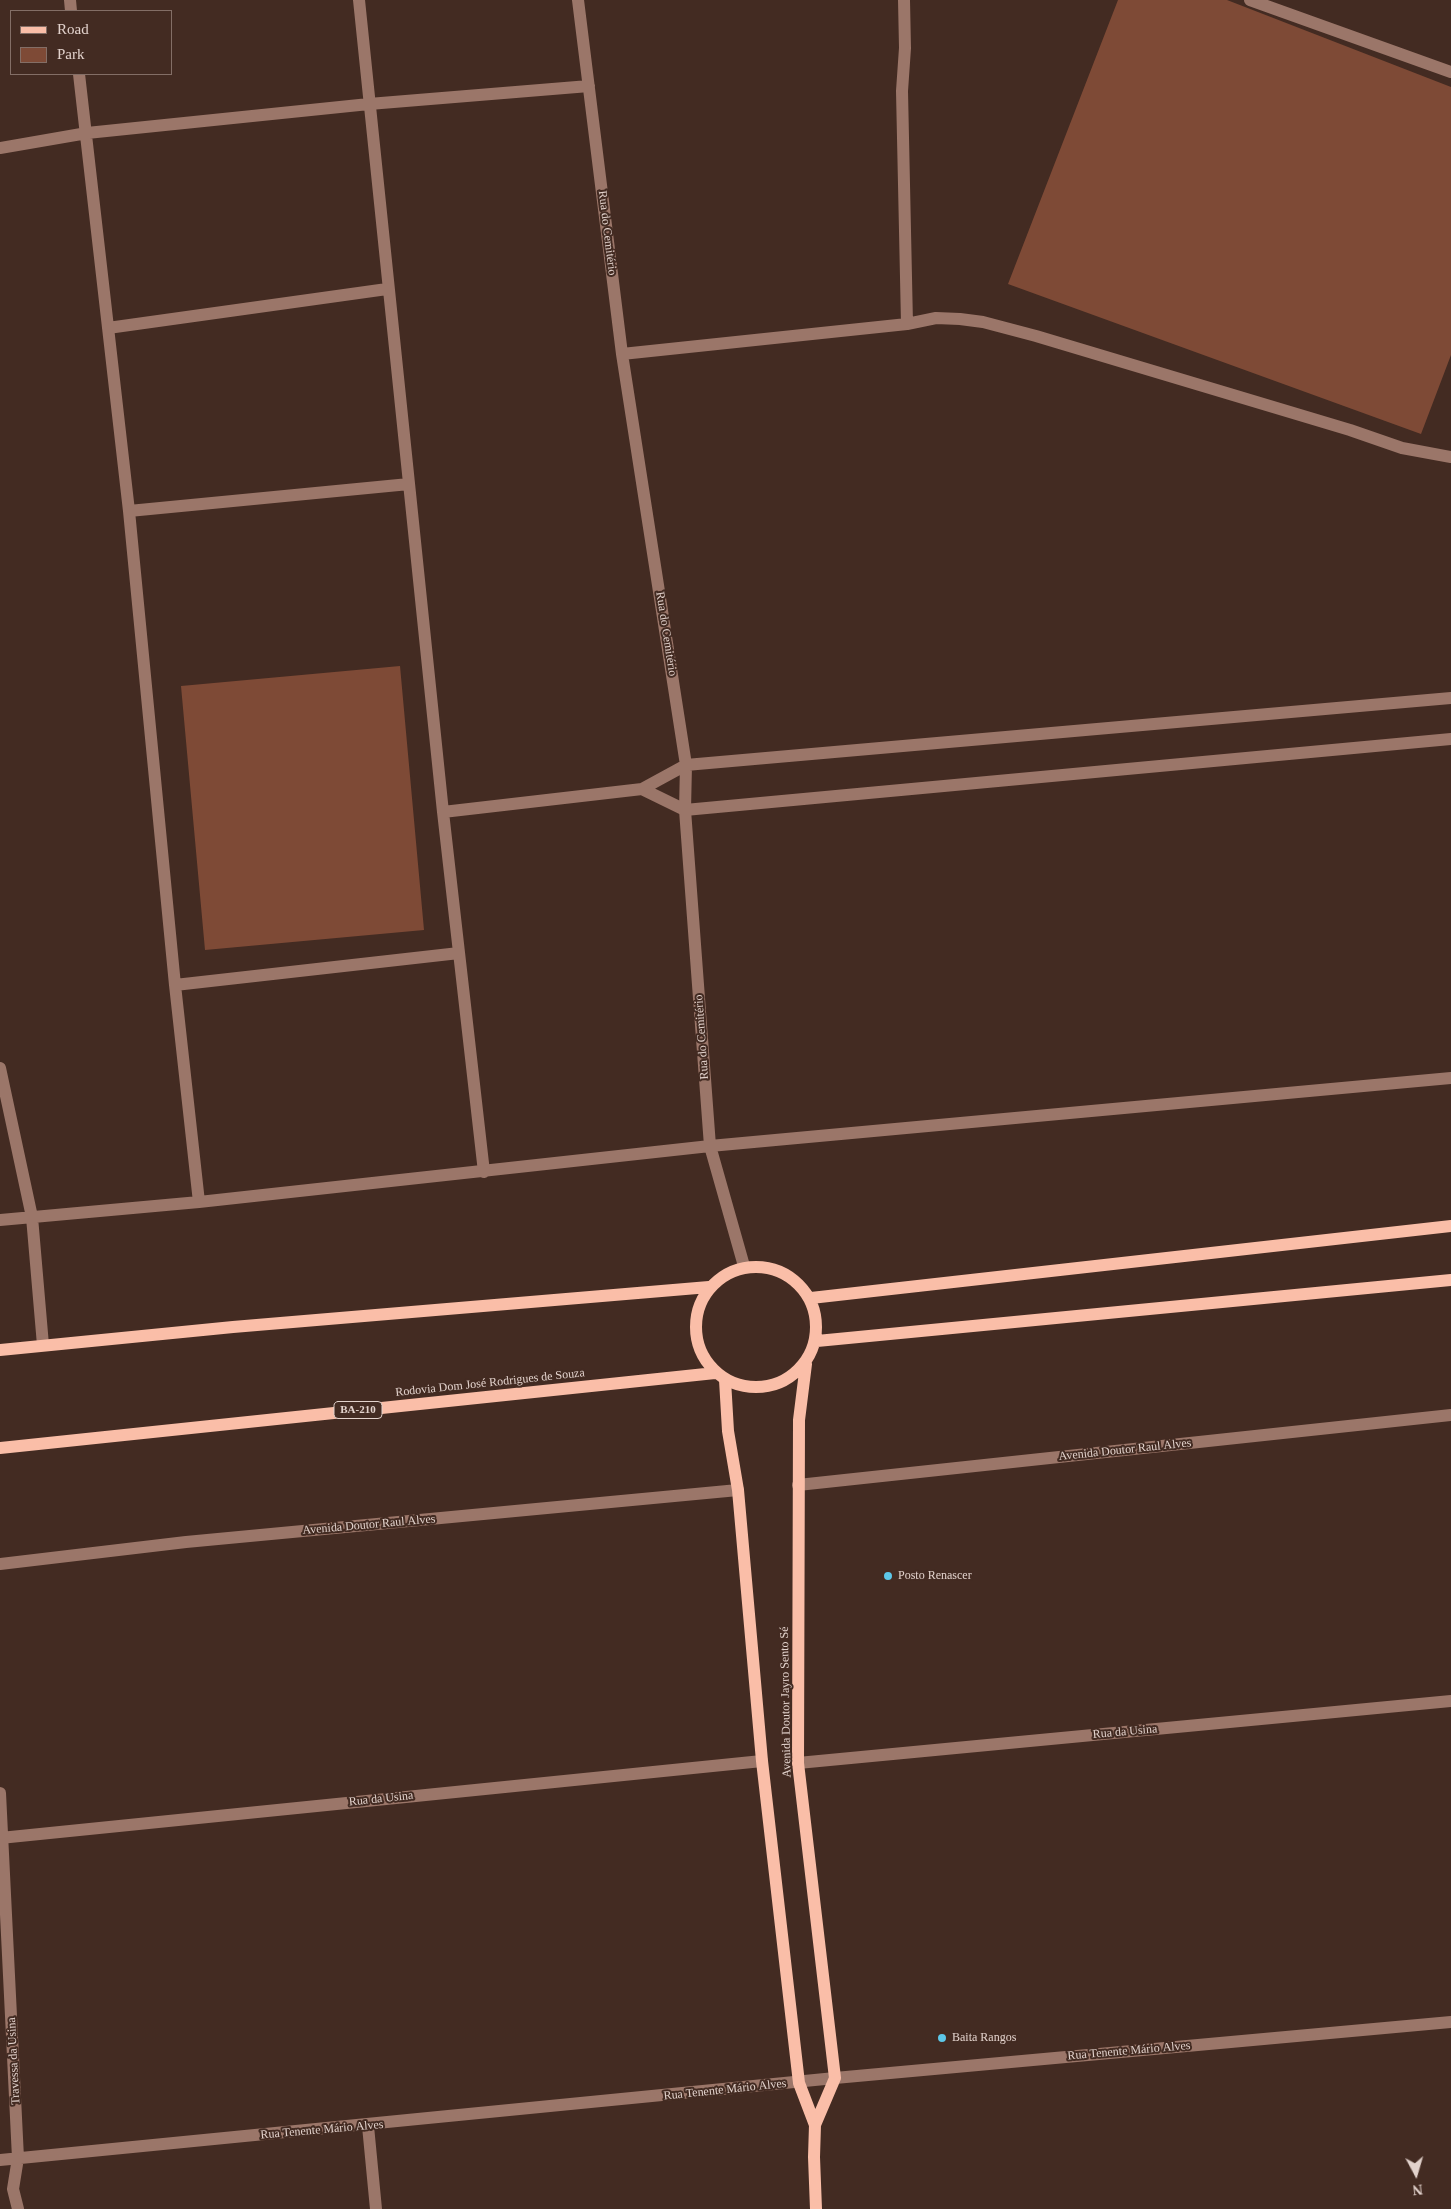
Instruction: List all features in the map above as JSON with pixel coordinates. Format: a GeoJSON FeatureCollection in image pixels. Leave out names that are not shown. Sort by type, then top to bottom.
{"type":"FeatureCollection","features":[{"type":"Feature","properties":{"kind":"main road"},"geometry":{"type":"LineString","coordinates":[[811,1298],[1451,1226]]}},
{"type":"Feature","properties":{"kind":"main road"},"geometry":{"type":"LineString","coordinates":[[0,1350],[709,1287],[744,1266],[783,1271],[811,1298],[818,1319],[816,1342],[806,1364],[787,1380],[763,1388],[720,1376],[700,1354],[695,1331],[698,1308],[709,1287]]}},
{"type":"Feature","properties":{"kind":"main road"},"geometry":{"type":"LineString","coordinates":[[816,1342],[1451,1280]]}},
{"type":"Feature","properties":{"kind":"main road","name":"Avenida Doutor Jayro Sento Sé"},"geometry":{"type":"LineString","coordinates":[[806,1364],[799,1420],[798,1763],[835,2078],[815,2125]]}},
{"type":"Feature","properties":{"kind":"main road","name":"Rodovia Dom José Rodrigues de Souza"},"geometry":{"type":"LineString","coordinates":[[0,1448],[720,1376]]}},
{"type":"Feature","properties":{"kind":"main road","name":"Avenida Doutor Jayro Sento Sé"},"geometry":{"type":"LineString","coordinates":[[720,1376],[738,1490],[762,1761],[799,2083],[815,2125],[816,2209]]}},
{"type":"Feature","properties":{"kind":"street"},"geometry":{"type":"LineString","coordinates":[[358,0],[443,812],[484,1172]]}},
{"type":"Feature","properties":{"kind":"street","name":"Rua do Cemitério"},"geometry":{"type":"LineString","coordinates":[[578,0],[622,354],[686,765],[685,810],[710,1146],[744,1266]]}},
{"type":"Feature","properties":{"kind":"street"},"geometry":{"type":"LineString","coordinates":[[904,0],[905,48],[902,91],[907,324]]}},
{"type":"Feature","properties":{"kind":"street"},"geometry":{"type":"LineString","coordinates":[[1250,0],[1451,72]]}},
{"type":"Feature","properties":{"kind":"street"},"geometry":{"type":"LineString","coordinates":[[79,75],[129,511],[199,1202]]}},
{"type":"Feature","properties":{"kind":"street"},"geometry":{"type":"LineString","coordinates":[[0,148],[86,133],[369,104],[589,86]]}},
{"type":"Feature","properties":{"kind":"street"},"geometry":{"type":"LineString","coordinates":[[108,328],[387,288]]}},
{"type":"Feature","properties":{"kind":"street"},"geometry":{"type":"LineString","coordinates":[[622,354],[907,324],[936,318],[983,322],[1340,427],[1402,448],[1451,457]]}},
{"type":"Feature","properties":{"kind":"street"},"geometry":{"type":"LineString","coordinates":[[129,511],[408,484]]}},
{"type":"Feature","properties":{"kind":"street"},"geometry":{"type":"LineString","coordinates":[[443,812],[642,788],[686,765],[1451,698]]}},
{"type":"Feature","properties":{"kind":"street"},"geometry":{"type":"LineString","coordinates":[[642,788],[685,810],[1451,739]]}},
{"type":"Feature","properties":{"kind":"street"},"geometry":{"type":"LineString","coordinates":[[176,985],[459,953]]}},
{"type":"Feature","properties":{"kind":"street"},"geometry":{"type":"LineString","coordinates":[[0,1068],[32,1217],[42,1346]]}},
{"type":"Feature","properties":{"kind":"street"},"geometry":{"type":"LineString","coordinates":[[0,1220],[199,1202],[710,1146],[1451,1078]]}},
{"type":"Feature","properties":{"kind":"street","name":"Avenida Doutor Raul Alves"},"geometry":{"type":"LineString","coordinates":[[798,1485],[1451,1415]]}},
{"type":"Feature","properties":{"kind":"street","name":"Avenida Doutor Raul Alves"},"geometry":{"type":"LineString","coordinates":[[0,1564],[186,1542],[738,1490]]}},
{"type":"Feature","properties":{"kind":"street","name":"Rua da Usina"},"geometry":{"type":"LineString","coordinates":[[798,1763],[1451,1701]]}},
{"type":"Feature","properties":{"kind":"street","name":"Rua da Usina"},"geometry":{"type":"LineString","coordinates":[[2,1838],[762,1761]]}},
{"type":"Feature","properties":{"kind":"street","name":"Travessa da Usina"},"geometry":{"type":"LineString","coordinates":[[0,1792],[18,2158],[13,2189],[18,2209]]}},
{"type":"Feature","properties":{"kind":"street","name":"Rua Tenente Mário Alves"},"geometry":{"type":"LineString","coordinates":[[0,2160],[368,2126],[835,2078],[1451,2022]]}},
{"type":"Feature","properties":{"kind":"street"},"geometry":{"type":"LineString","coordinates":[[368,2126],[376,2209]]}},
{"type":"Feature","properties":{"kind":"green space"},"geometry":{"type":"Polygon","coordinates":[[[1118,0],[1227,0],[1451,87],[1451,355],[1421,434],[1008,284],[1118,0]]]}},
{"type":"Feature","properties":{"kind":"green space"},"geometry":{"type":"Polygon","coordinates":[[[400,666],[424,930],[205,950],[181,686],[400,666]]]}},
{"type":"Feature","properties":{"kind":"place","name":"Posto Renascer"},"geometry":{"type":"Point","coordinates":[888,1576]}},
{"type":"Feature","properties":{"kind":"place","name":"Baita Rangos"},"geometry":{"type":"Point","coordinates":[942,2038]}}]}
